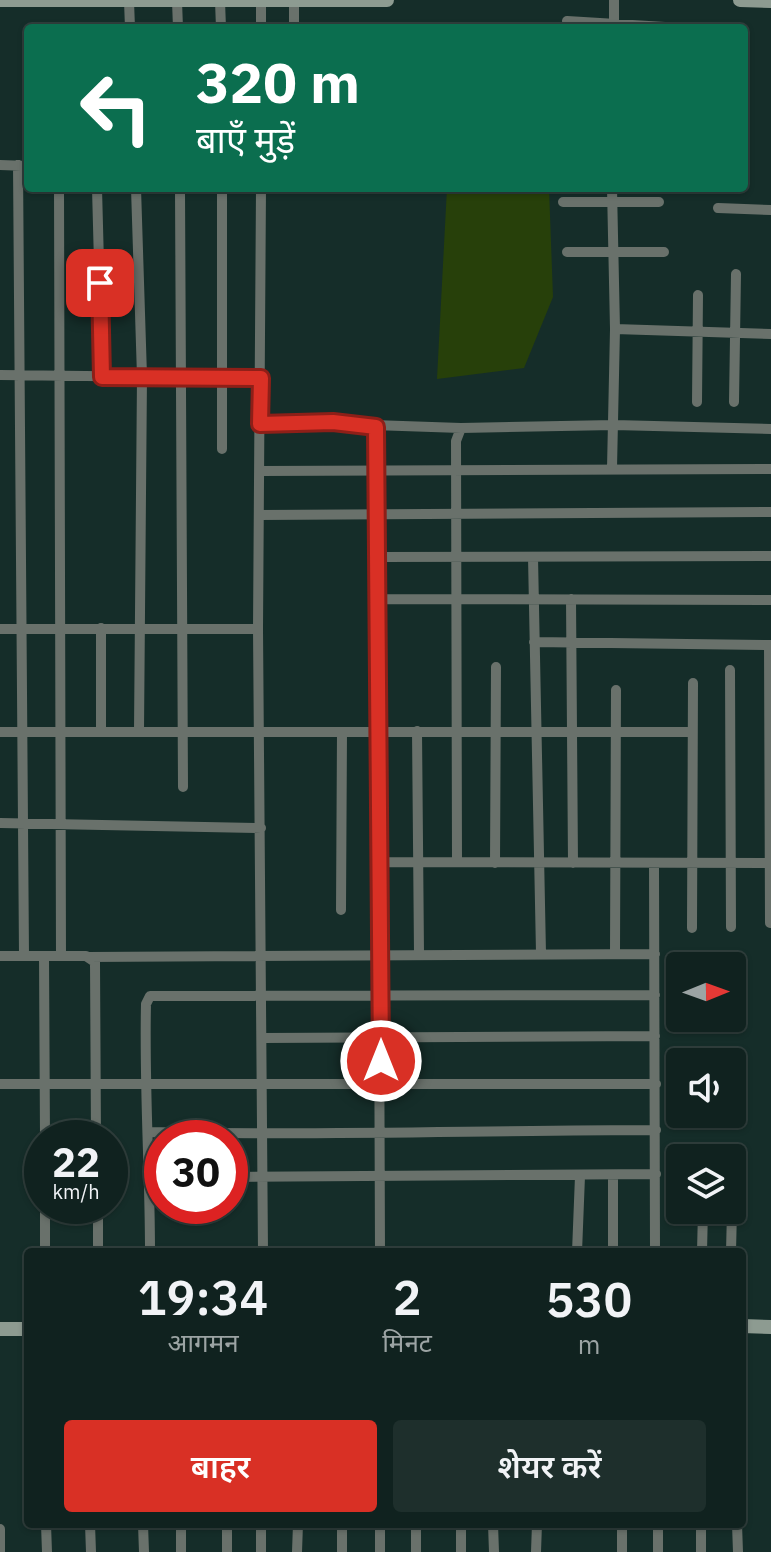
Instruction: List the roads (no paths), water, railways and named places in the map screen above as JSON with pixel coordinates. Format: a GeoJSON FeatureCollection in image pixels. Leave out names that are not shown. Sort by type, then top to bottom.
{"type":"FeatureCollection","features":[{"type":"Feature","properties":{"kind":"street"},"geometry":{"type":"LineString","coordinates":[[0,0],[387,0]]}},
{"type":"Feature","properties":{"kind":"street"},"geometry":{"type":"LineString","coordinates":[[614,0],[614,24]]}},
{"type":"Feature","properties":{"kind":"street"},"geometry":{"type":"LineString","coordinates":[[740,0],[769,0]]}},
{"type":"Feature","properties":{"kind":"street"},"geometry":{"type":"LineString","coordinates":[[129,1],[130,24]]}},
{"type":"Feature","properties":{"kind":"street"},"geometry":{"type":"LineString","coordinates":[[177,1],[178,24]]}},
{"type":"Feature","properties":{"kind":"street"},"geometry":{"type":"LineString","coordinates":[[220,1],[221,24]]}},
{"type":"Feature","properties":{"kind":"street"},"geometry":{"type":"LineString","coordinates":[[261,1],[261,24]]}},
{"type":"Feature","properties":{"kind":"street"},"geometry":{"type":"LineString","coordinates":[[294,1],[294,24]]}},
{"type":"Feature","properties":{"kind":"street"},"geometry":{"type":"LineString","coordinates":[[567,21],[590,24]]}},
{"type":"Feature","properties":{"kind":"street"},"geometry":{"type":"LineString","coordinates":[[0,165],[23,165],[18,375],[24,956]]}},
{"type":"Feature","properties":{"kind":"street"},"geometry":{"type":"LineString","coordinates":[[59,192],[61,956]]}},
{"type":"Feature","properties":{"kind":"street"},"geometry":{"type":"LineString","coordinates":[[97,192],[102,377]]}},
{"type":"Feature","properties":{"kind":"street"},"geometry":{"type":"LineString","coordinates":[[136,192],[142,376],[139,731]]}},
{"type":"Feature","properties":{"kind":"street"},"geometry":{"type":"LineString","coordinates":[[180,192],[183,787]]}},
{"type":"Feature","properties":{"kind":"street"},"geometry":{"type":"LineString","coordinates":[[222,192],[222,449]]}},
{"type":"Feature","properties":{"kind":"street"},"geometry":{"type":"LineString","coordinates":[[261,192],[258,732],[263,1248]]}},
{"type":"Feature","properties":{"kind":"street"},"geometry":{"type":"LineString","coordinates":[[612,192],[615,329],[612,468]]}},
{"type":"Feature","properties":{"kind":"street"},"geometry":{"type":"LineString","coordinates":[[563,202],[659,202]]}},
{"type":"Feature","properties":{"kind":"street"},"geometry":{"type":"LineString","coordinates":[[718,208],[771,210]]}},
{"type":"Feature","properties":{"kind":"street"},"geometry":{"type":"LineString","coordinates":[[567,252],[664,252]]}},
{"type":"Feature","properties":{"kind":"street"},"geometry":{"type":"LineString","coordinates":[[734,402],[736,274]]}},
{"type":"Feature","properties":{"kind":"street"},"geometry":{"type":"LineString","coordinates":[[697,402],[698,295]]}},
{"type":"Feature","properties":{"kind":"street"},"geometry":{"type":"LineString","coordinates":[[615,329],[771,334]]}},
{"type":"Feature","properties":{"kind":"street"},"geometry":{"type":"LineString","coordinates":[[0,375],[261,378]]}},
{"type":"Feature","properties":{"kind":"street"},"geometry":{"type":"LineString","coordinates":[[260,424],[461,428],[614,425],[771,429]]}},
{"type":"Feature","properties":{"kind":"street"},"geometry":{"type":"LineString","coordinates":[[373,425],[377,431],[378,512],[380,1248]]}},
{"type":"Feature","properties":{"kind":"street"},"geometry":{"type":"LineString","coordinates":[[457,862],[456,441],[461,428]]}},
{"type":"Feature","properties":{"kind":"street"},"geometry":{"type":"LineString","coordinates":[[260,471],[771,469]]}},
{"type":"Feature","properties":{"kind":"street"},"geometry":{"type":"LineString","coordinates":[[259,515],[771,512]]}},
{"type":"Feature","properties":{"kind":"street"},"geometry":{"type":"LineString","coordinates":[[378,557],[771,556]]}},
{"type":"Feature","properties":{"kind":"street"},"geometry":{"type":"LineString","coordinates":[[533,557],[541,953]]}},
{"type":"Feature","properties":{"kind":"street"},"geometry":{"type":"LineString","coordinates":[[378,599],[771,600]]}},
{"type":"Feature","properties":{"kind":"street"},"geometry":{"type":"LineString","coordinates":[[571,599],[573,863]]}},
{"type":"Feature","properties":{"kind":"street"},"geometry":{"type":"LineString","coordinates":[[101,628],[101,731]]}},
{"type":"Feature","properties":{"kind":"street"},"geometry":{"type":"LineString","coordinates":[[0,629],[258,629]]}},
{"type":"Feature","properties":{"kind":"street"},"geometry":{"type":"LineString","coordinates":[[534,642],[770,645],[770,923]]}},
{"type":"Feature","properties":{"kind":"street"},"geometry":{"type":"LineString","coordinates":[[495,863],[496,667]]}},
{"type":"Feature","properties":{"kind":"street"},"geometry":{"type":"LineString","coordinates":[[730,670],[731,927]]}},
{"type":"Feature","properties":{"kind":"street"},"geometry":{"type":"LineString","coordinates":[[692,928],[693,683]]}},
{"type":"Feature","properties":{"kind":"street"},"geometry":{"type":"LineString","coordinates":[[615,953],[616,690]]}},
{"type":"Feature","properties":{"kind":"street"},"geometry":{"type":"LineString","coordinates":[[417,731],[419,953]]}},
{"type":"Feature","properties":{"kind":"street"},"geometry":{"type":"LineString","coordinates":[[0,732],[692,732]]}},
{"type":"Feature","properties":{"kind":"street"},"geometry":{"type":"LineString","coordinates":[[341,910],[342,732]]}},
{"type":"Feature","properties":{"kind":"street"},"geometry":{"type":"LineString","coordinates":[[0,823],[261,828]]}},
{"type":"Feature","properties":{"kind":"street"},"geometry":{"type":"LineString","coordinates":[[380,862],[771,863]]}},
{"type":"Feature","properties":{"kind":"street"},"geometry":{"type":"LineString","coordinates":[[654,864],[655,1248]]}},
{"type":"Feature","properties":{"kind":"street"},"geometry":{"type":"LineString","coordinates":[[0,956],[655,954]]}},
{"type":"Feature","properties":{"kind":"street"},"geometry":{"type":"LineString","coordinates":[[44,956],[45,1120]]}},
{"type":"Feature","properties":{"kind":"street"},"geometry":{"type":"LineString","coordinates":[[88,957],[95,962],[96,969],[96,1120]]}},
{"type":"Feature","properties":{"kind":"street"},"geometry":{"type":"LineString","coordinates":[[149,1120],[144,1082],[146,1004],[150,996],[655,995]]}},
{"type":"Feature","properties":{"kind":"street"},"geometry":{"type":"LineString","coordinates":[[262,1038],[655,1036]]}},
{"type":"Feature","properties":{"kind":"street"},"geometry":{"type":"LineString","coordinates":[[0,1084],[656,1084]]}},
{"type":"Feature","properties":{"kind":"street"},"geometry":{"type":"LineString","coordinates":[[248,1135],[381,1130],[656,1130]]}},
{"type":"Feature","properties":{"kind":"street"},"geometry":{"type":"LineString","coordinates":[[248,1176],[656,1174]]}},
{"type":"Feature","properties":{"kind":"street"},"geometry":{"type":"LineString","coordinates":[[613,1175],[613,1248]]}},
{"type":"Feature","properties":{"kind":"street"},"geometry":{"type":"LineString","coordinates":[[577,1248],[580,1176]]}},
{"type":"Feature","properties":{"kind":"street"},"geometry":{"type":"LineString","coordinates":[[45,1224],[45,1248]]}},
{"type":"Feature","properties":{"kind":"street"},"geometry":{"type":"LineString","coordinates":[[98,1224],[98,1248]]}},
{"type":"Feature","properties":{"kind":"street"},"geometry":{"type":"LineString","coordinates":[[150,1224],[150,1248]]}},
{"type":"Feature","properties":{"kind":"street"},"geometry":{"type":"LineString","coordinates":[[702,1248],[703,1224]]}},
{"type":"Feature","properties":{"kind":"street"},"geometry":{"type":"LineString","coordinates":[[731,1248],[732,1224]]}},
{"type":"Feature","properties":{"kind":"street"},"geometry":{"type":"LineString","coordinates":[[746,1326],[771,1327]]}},
{"type":"Feature","properties":{"kind":"street"},"geometry":{"type":"LineString","coordinates":[[0,1329],[24,1329]]}},
{"type":"Feature","properties":{"kind":"street"},"geometry":{"type":"LineString","coordinates":[[46,1528],[47,1552]]}},
{"type":"Feature","properties":{"kind":"street"},"geometry":{"type":"LineString","coordinates":[[90,1528],[91,1552]]}},
{"type":"Feature","properties":{"kind":"street"},"geometry":{"type":"LineString","coordinates":[[143,1528],[144,1552]]}},
{"type":"Feature","properties":{"kind":"street"},"geometry":{"type":"LineString","coordinates":[[181,1528],[181,1552]]}},
{"type":"Feature","properties":{"kind":"street"},"geometry":{"type":"LineString","coordinates":[[227,1528],[227,1552]]}},
{"type":"Feature","properties":{"kind":"street"},"geometry":{"type":"LineString","coordinates":[[261,1528],[261,1552]]}},
{"type":"Feature","properties":{"kind":"street"},"geometry":{"type":"LineString","coordinates":[[297,1552],[298,1528]]}},
{"type":"Feature","properties":{"kind":"street"},"geometry":{"type":"LineString","coordinates":[[342,1528],[342,1552]]}},
{"type":"Feature","properties":{"kind":"street"},"geometry":{"type":"LineString","coordinates":[[380,1528],[380,1552]]}},
{"type":"Feature","properties":{"kind":"street"},"geometry":{"type":"LineString","coordinates":[[416,1528],[416,1552]]}},
{"type":"Feature","properties":{"kind":"street"},"geometry":{"type":"LineString","coordinates":[[461,1528],[461,1552]]}},
{"type":"Feature","properties":{"kind":"street"},"geometry":{"type":"LineString","coordinates":[[493,1528],[494,1552]]}},
{"type":"Feature","properties":{"kind":"street"},"geometry":{"type":"LineString","coordinates":[[536,1552],[537,1528]]}},
{"type":"Feature","properties":{"kind":"street"},"geometry":{"type":"LineString","coordinates":[[622,1528],[622,1552]]}},
{"type":"Feature","properties":{"kind":"street"},"geometry":{"type":"LineString","coordinates":[[658,1528],[658,1552]]}},
{"type":"Feature","properties":{"kind":"street"},"geometry":{"type":"LineString","coordinates":[[701,1528],[701,1552]]}},
{"type":"Feature","properties":{"kind":"street"},"geometry":{"type":"LineString","coordinates":[[737,1528],[738,1552]]}},
{"type":"Feature","properties":{"kind":"street"},"geometry":{"type":"LineString","coordinates":[[0,1529],[0,1552]]}}]}
